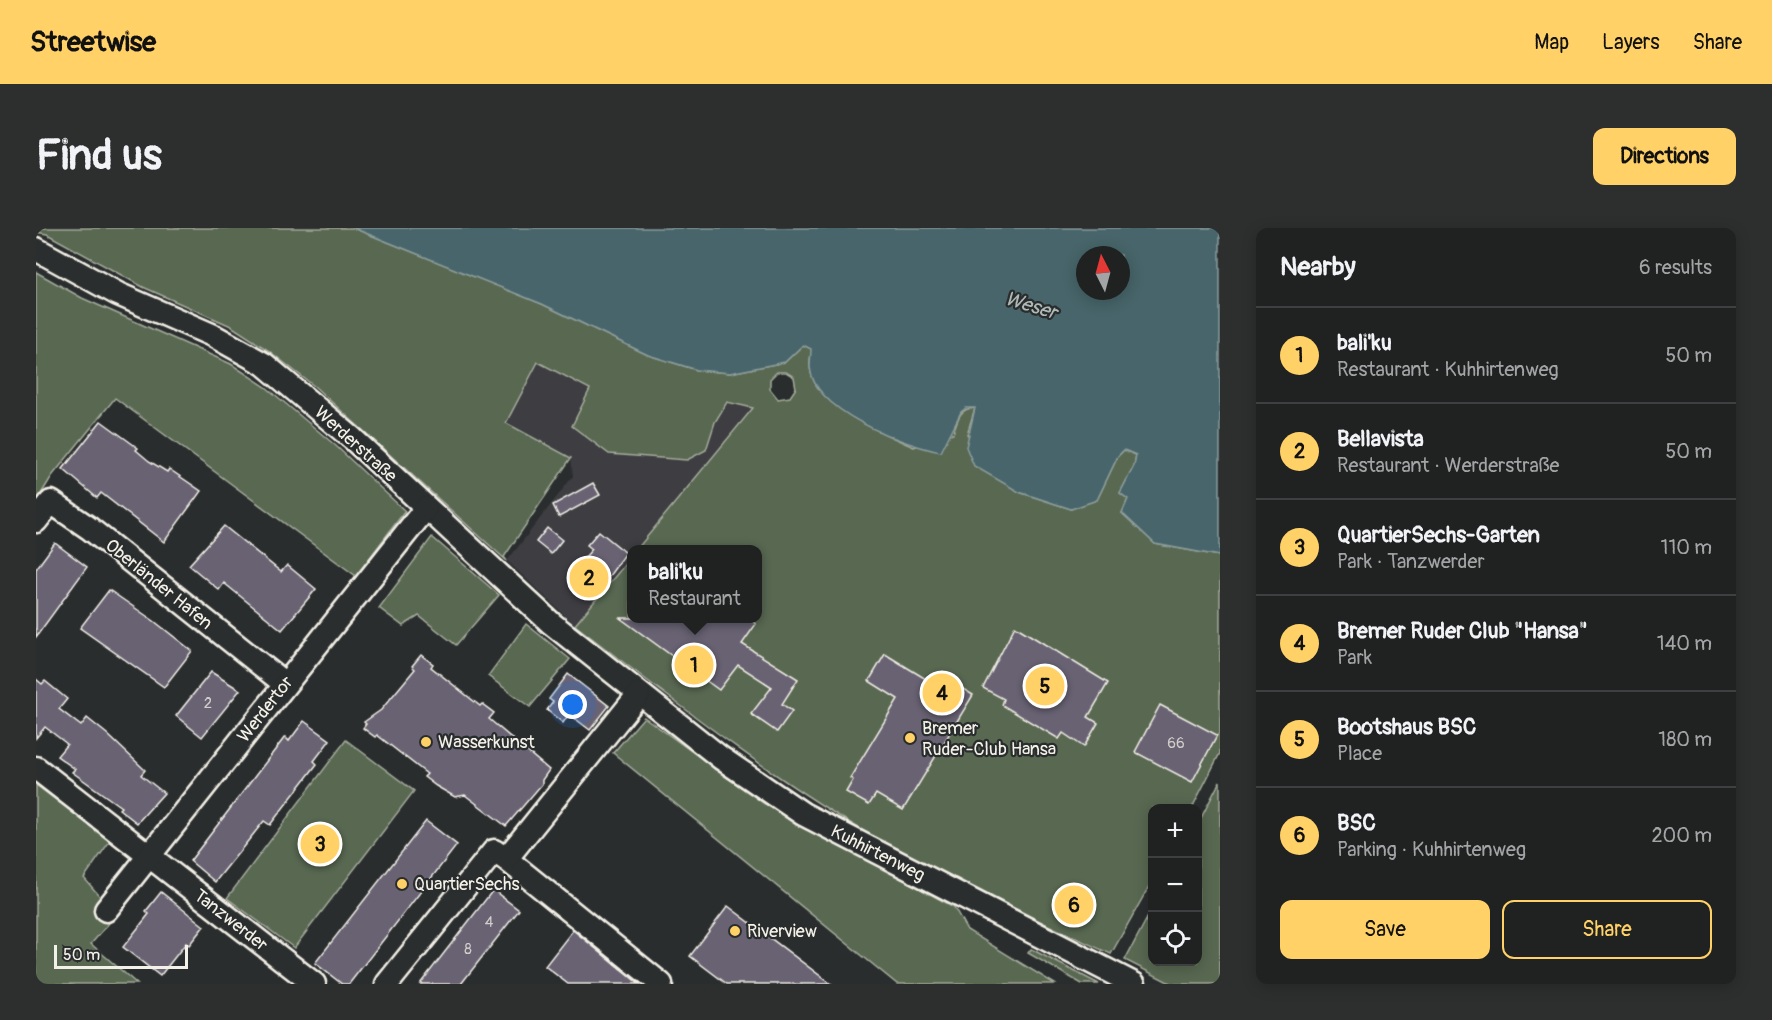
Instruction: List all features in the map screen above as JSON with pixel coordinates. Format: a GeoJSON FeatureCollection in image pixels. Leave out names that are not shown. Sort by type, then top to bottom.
{"type":"FeatureCollection","features":[{"type":"Feature","properties":{"kind":"street","name":"Werderstraße"},"geometry":{"type":"LineString","coordinates":[[36,249],[117,294],[212,334],[252,356],[301,394],[551,623],[639,694]]}},
{"type":"Feature","properties":{"kind":"street","name":"Oberländer Hafen"},"geometry":{"type":"LineString","coordinates":[[36,521],[51,502],[89,528],[285,684]]}},
{"type":"Feature","properties":{"kind":"street","name":"Werdertor"},"geometry":{"type":"LineString","coordinates":[[106,910],[426,508]]}},
{"type":"Feature","properties":{"kind":"street"},"geometry":{"type":"LineString","coordinates":[[506,859],[639,694]]}},
{"type":"Feature","properties":{"kind":"street","name":"Kuhhirtenweg"},"geometry":{"type":"LineString","coordinates":[[639,694],[721,758],[802,814],[1134,984]]}},
{"type":"Feature","properties":{"kind":"street"},"geometry":{"type":"LineString","coordinates":[[36,768],[148,856]]}},
{"type":"Feature","properties":{"kind":"street"},"geometry":{"type":"LineString","coordinates":[[387,984],[494,851],[661,984]]}},
{"type":"Feature","properties":{"kind":"street","name":"Tanzwerder"},"geometry":{"type":"LineString","coordinates":[[148,856],[314,984]]}},
{"type":"Feature","properties":{"kind":"shaded area"},"geometry":{"type":"Polygon","coordinates":[[[538,362],[590,389],[603,365],[754,408],[640,545],[627,545],[627,562],[575,625],[507,561],[573,476],[571,458],[506,423],[538,362]]]}},
{"type":"Feature","properties":{"kind":"green space"},"geometry":{"type":"Polygon","coordinates":[[[36,228],[353,228],[542,304],[648,355],[697,370],[730,373],[785,362],[803,345],[812,349],[810,365],[814,381],[823,394],[836,406],[868,426],[914,447],[953,433],[962,412],[975,408],[967,434],[1019,492],[1071,509],[1097,500],[1118,456],[1124,450],[1136,455],[1134,466],[1120,493],[1128,499],[1122,513],[1155,544],[1220,556],[1220,753],[1194,804],[1148,804],[1148,888],[1111,954],[936,871],[839,816],[761,765],[575,625],[627,562],[627,623],[762,623],[762,545],[640,545],[753,408],[727,402],[715,422],[706,450],[687,460],[609,454],[572,426],[590,389],[538,362],[506,423],[571,458],[504,557],[507,561],[314,386],[268,350],[231,326],[143,287],[47,234],[36,232],[36,228]],[[777,372],[770,379],[770,389],[778,399],[790,397],[796,388],[794,377],[786,372],[777,372]]]}},
{"type":"Feature","properties":{"kind":"green space"},"geometry":{"type":"Polygon","coordinates":[[[36,272],[82,298],[231,364],[266,387],[336,446],[405,511],[356,576],[115,398],[52,476],[36,502],[36,272]]]}},
{"type":"Feature","properties":{"kind":"green space"},"geometry":{"type":"Polygon","coordinates":[[[432,537],[499,595],[456,645],[419,616],[403,626],[379,608],[432,537]]]}},
{"type":"Feature","properties":{"kind":"green space"},"geometry":{"type":"Polygon","coordinates":[[[526,624],[570,659],[530,707],[488,676],[526,624]]]}},
{"type":"Feature","properties":{"kind":"green space"},"geometry":{"type":"Polygon","coordinates":[[[644,717],[766,805],[954,907],[967,930],[1055,984],[897,984],[613,753],[644,717]]]}},
{"type":"Feature","properties":{"kind":"green space"},"geometry":{"type":"Polygon","coordinates":[[[346,740],[414,791],[294,948],[227,898],[346,740]]]}},
{"type":"Feature","properties":{"kind":"green space"},"geometry":{"type":"Polygon","coordinates":[[[1220,781],[1220,984],[1172,984],[1125,960],[1148,917],[1148,966],[1202,966],[1202,816],[1220,781]]]}},
{"type":"Feature","properties":{"kind":"green space"},"geometry":{"type":"Polygon","coordinates":[[[36,785],[110,841],[84,878],[116,915],[91,944],[137,984],[36,984],[36,785]]]}},
{"type":"Feature","properties":{"kind":"green space"},"geometry":{"type":"Polygon","coordinates":[[[1031,949],[1099,984],[1082,984],[1028,953],[1031,949]]]}},
{"type":"Feature","properties":{"kind":"water","name":"Weser"},"geometry":{"type":"Polygon","coordinates":[[[353,228],[1220,228],[1220,556],[1155,544],[1122,513],[1128,499],[1120,493],[1134,466],[1136,455],[1124,450],[1118,456],[1097,500],[1071,509],[1019,492],[974,466],[966,447],[975,408],[966,408],[961,412],[941,452],[905,442],[863,423],[827,398],[815,383],[810,367],[811,349],[803,345],[785,362],[730,373],[697,370],[648,355],[542,304],[353,228]]]}},
{"type":"Feature","properties":{"kind":"building"},"geometry":{"type":"Polygon","coordinates":[[[101,421],[138,448],[136,450],[149,461],[167,472],[169,469],[201,491],[164,542],[101,493],[97,498],[63,469],[101,421]]]}},
{"type":"Feature","properties":{"kind":"building"},"geometry":{"type":"Polygon","coordinates":[[[593,483],[600,495],[559,517],[553,505],[593,483]]]}},
{"type":"Feature","properties":{"kind":"building"},"geometry":{"type":"Polygon","coordinates":[[[224,526],[281,572],[287,565],[316,589],[282,630],[224,583],[219,590],[189,565],[224,526]]]}},
{"type":"Feature","properties":{"kind":"building"},"geometry":{"type":"Polygon","coordinates":[[[547,528],[562,540],[551,554],[536,542],[547,528]]]}},
{"type":"Feature","properties":{"kind":"building"},"geometry":{"type":"Polygon","coordinates":[[[599,531],[626,553],[598,591],[590,585],[587,589],[573,577],[577,572],[574,570],[592,549],[587,545],[599,531]]]}},
{"type":"Feature","properties":{"kind":"building"},"geometry":{"type":"Polygon","coordinates":[[[55,543],[87,567],[36,637],[36,569],[55,543]]]}},
{"type":"Feature","properties":{"kind":"building"},"geometry":{"type":"Polygon","coordinates":[[[109,590],[192,651],[164,687],[80,628],[109,590]]]}},
{"type":"Feature","properties":{"kind":"building"},"geometry":{"type":"Polygon","coordinates":[[[620,618],[627,618],[627,623],[755,623],[742,644],[798,679],[782,704],[792,711],[777,732],[751,714],[772,687],[738,665],[719,690],[620,618]]]}},
{"type":"Feature","properties":{"kind":"building"},"geometry":{"type":"Polygon","coordinates":[[[1015,626],[1108,683],[1088,717],[1098,723],[1084,747],[1063,733],[1059,739],[1002,705],[1004,699],[983,688],[1015,626]]]}},
{"type":"Feature","properties":{"kind":"building","name":"Bremer Ruder-Club Hansa"},"geometry":{"type":"Polygon","coordinates":[[[885,654],[934,684],[940,675],[973,695],[903,810],[876,794],[869,805],[846,792],[853,780],[850,778],[898,699],[869,681],[885,654]]]}},
{"type":"Feature","properties":{"kind":"building","name":"Wasserkunst"},"geometry":{"type":"Polygon","coordinates":[[[421,655],[433,664],[431,667],[480,706],[482,704],[494,713],[489,719],[549,770],[542,784],[506,826],[465,795],[455,797],[436,786],[424,777],[427,774],[377,735],[375,737],[363,728],[366,724],[364,722],[381,710],[415,669],[412,666],[421,655]]]}},
{"type":"Feature","properties":{"kind":"building"},"geometry":{"type":"Polygon","coordinates":[[[211,672],[240,690],[202,737],[176,716],[211,672]]]}},
{"type":"Feature","properties":{"kind":"building"},"geometry":{"type":"Polygon","coordinates":[[[568,674],[609,706],[590,730],[569,714],[563,723],[547,710],[553,702],[549,699],[568,674]]]}},
{"type":"Feature","properties":{"kind":"building"},"geometry":{"type":"Polygon","coordinates":[[[36,679],[42,684],[45,681],[67,699],[59,709],[81,726],[87,718],[107,734],[145,770],[141,775],[164,793],[137,823],[119,809],[121,807],[72,772],[75,769],[57,756],[67,744],[45,727],[36,738],[36,679]]]}},
{"type":"Feature","properties":{"kind":"building"},"geometry":{"type":"Polygon","coordinates":[[[1160,705],[1217,735],[1192,782],[1135,752],[1160,705]]]}},
{"type":"Feature","properties":{"kind":"building"},"geometry":{"type":"Polygon","coordinates":[[[304,721],[330,740],[314,761],[317,764],[270,825],[264,821],[215,882],[190,861],[285,737],[289,741],[304,721]]]}},
{"type":"Feature","properties":{"kind":"building","name":"QuartierSechs"},"geometry":{"type":"Polygon","coordinates":[[[426,821],[457,845],[349,984],[342,984],[315,963],[426,821]]]}},
{"type":"Feature","properties":{"kind":"building"},"geometry":{"type":"Polygon","coordinates":[[[493,890],[519,910],[461,984],[420,984],[493,890]]]}},
{"type":"Feature","properties":{"kind":"building"},"geometry":{"type":"Polygon","coordinates":[[[161,892],[204,926],[189,945],[186,943],[160,976],[123,947],[149,914],[146,911],[161,892]]]}},
{"type":"Feature","properties":{"kind":"building","name":"Riverview"},"geometry":{"type":"Polygon","coordinates":[[[728,906],[831,984],[727,984],[690,956],[728,906]]]}},
{"type":"Feature","properties":{"kind":"building"},"geometry":{"type":"Polygon","coordinates":[[[573,930],[639,984],[568,984],[545,966],[573,930]]]}},
{"type":"Feature","properties":{"kind":"place","name":"Bellavista"},"geometry":{"type":"Point","coordinates":[589,578]}},
{"type":"Feature","properties":{"kind":"place","name":"bali'ku"},"geometry":{"type":"Point","coordinates":[694,665]}},
{"type":"Feature","properties":{"kind":"place","name":"Bootshaus BSC"},"geometry":{"type":"Point","coordinates":[1045,686]}},
{"type":"Feature","properties":{"kind":"place","name":"Bremer Ruder Club \"Hansa\""},"geometry":{"type":"Point","coordinates":[942,693]}},
{"type":"Feature","properties":{"kind":"place","name":"Bremer Ruder-Club Hansa"},"geometry":{"type":"Point","coordinates":[910,738]}},
{"type":"Feature","properties":{"kind":"place","name":"Wasserkunst"},"geometry":{"type":"Point","coordinates":[426,742]}},
{"type":"Feature","properties":{"kind":"place","name":"QuartierSechs-Garten"},"geometry":{"type":"Point","coordinates":[320,844]}},
{"type":"Feature","properties":{"kind":"place","name":"QuartierSechs"},"geometry":{"type":"Point","coordinates":[402,884]}},
{"type":"Feature","properties":{"kind":"place","name":"BSC"},"geometry":{"type":"Point","coordinates":[1074,905]}},
{"type":"Feature","properties":{"kind":"place","name":"Riverview"},"geometry":{"type":"Point","coordinates":[735,931]}}]}
